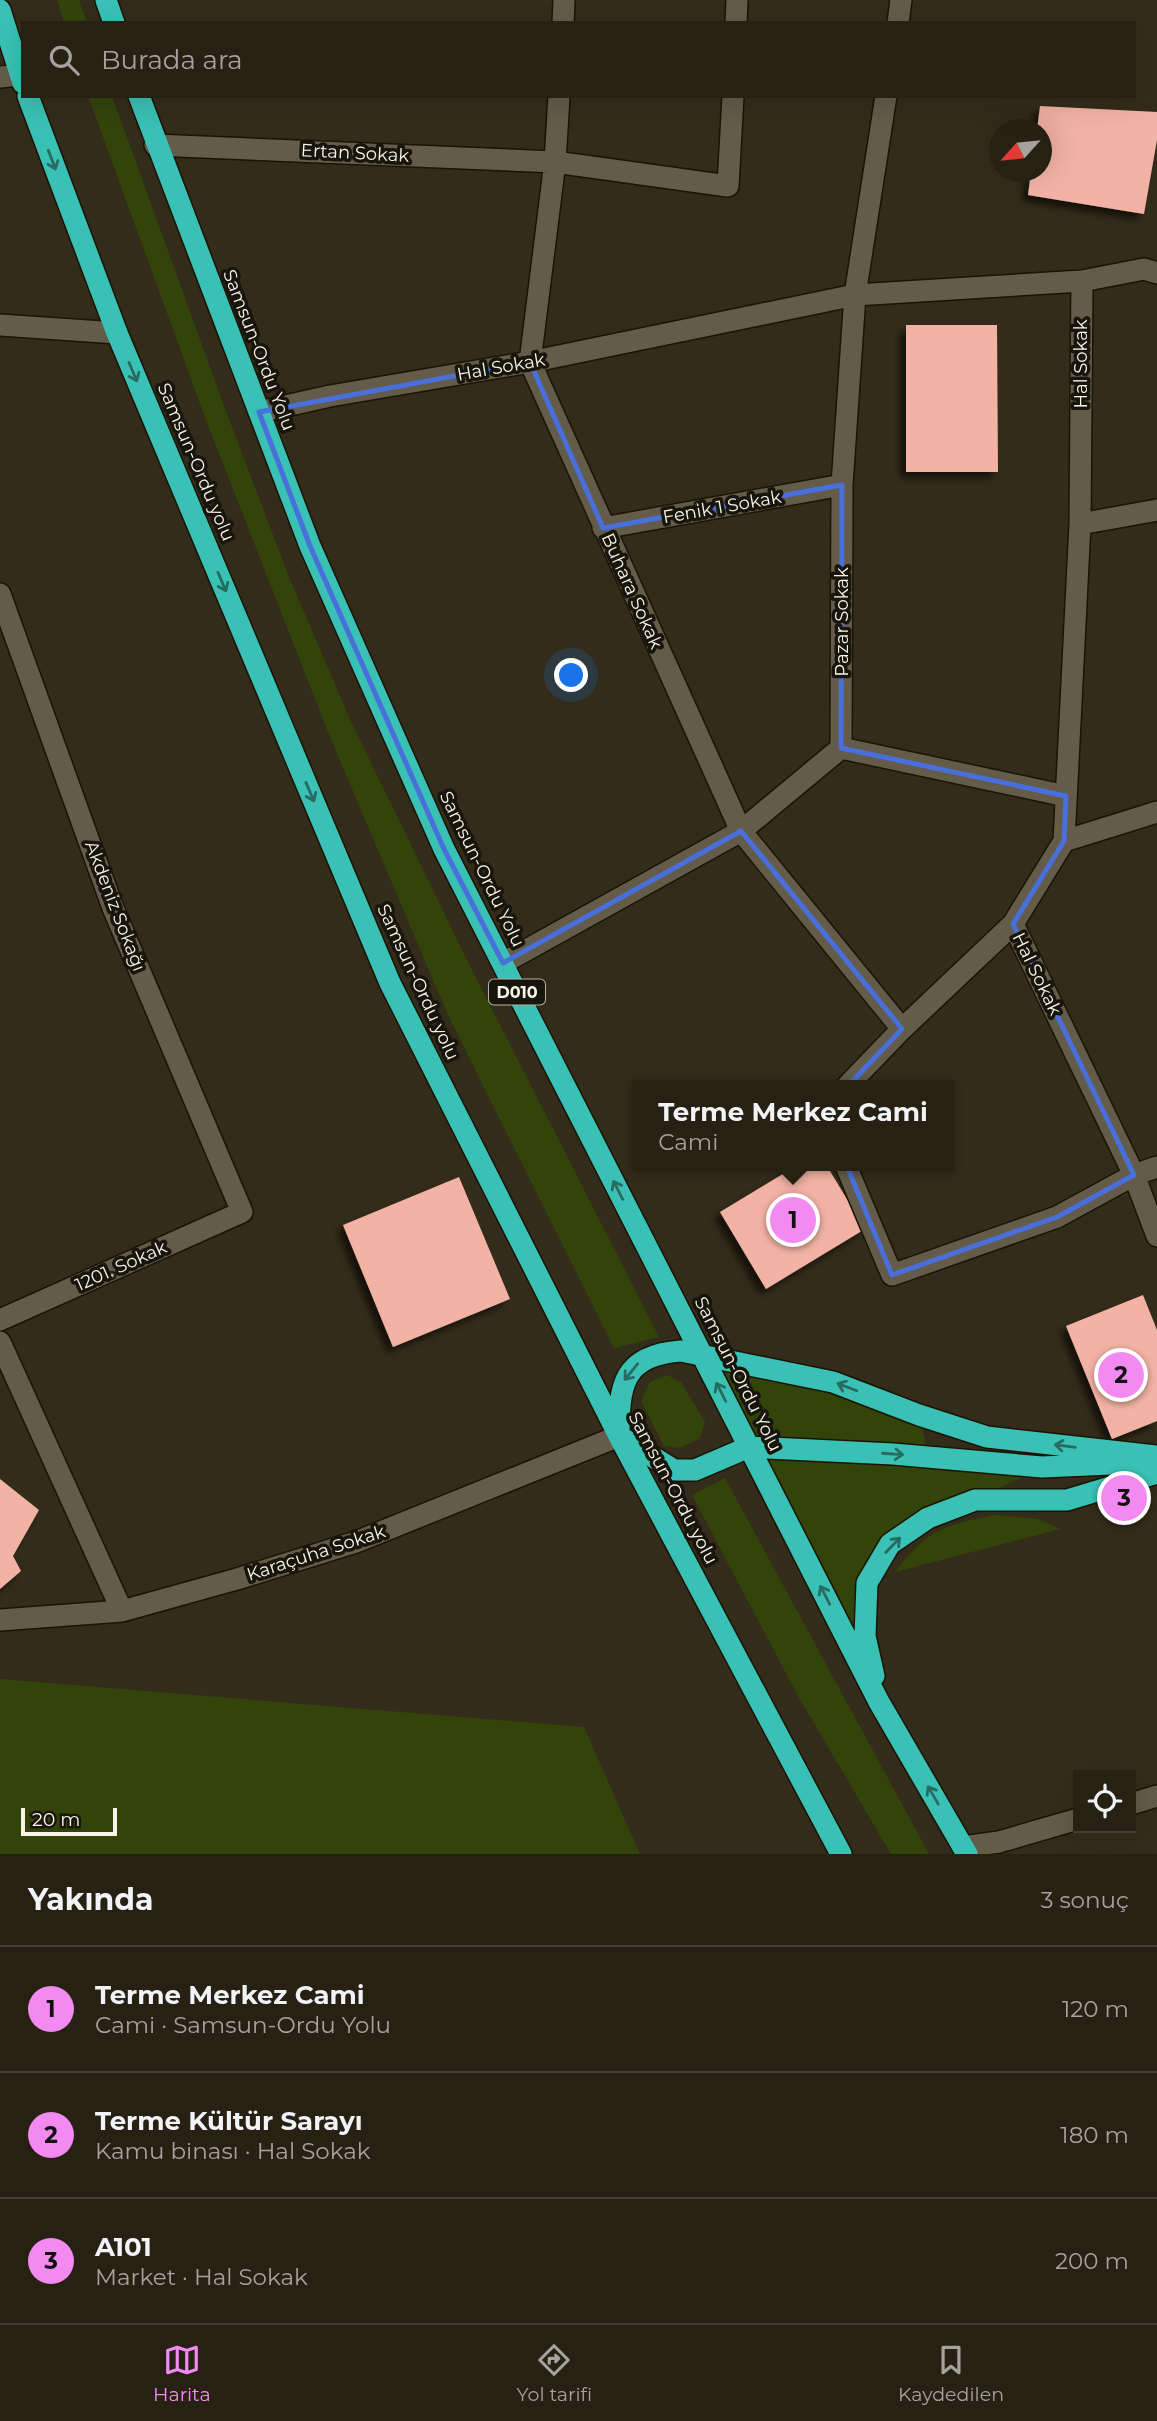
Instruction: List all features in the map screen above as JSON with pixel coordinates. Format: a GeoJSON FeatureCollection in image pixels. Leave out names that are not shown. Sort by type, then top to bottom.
{"type":"FeatureCollection","features":[{"type":"Feature","properties":{"kind":"highway"},"geometry":{"type":"LineString","coordinates":[[106,0],[113,21]]}},
{"type":"Feature","properties":{"kind":"highway"},"geometry":{"type":"LineString","coordinates":[[0,10],[14,78]]}},
{"type":"Feature","properties":{"kind":"highway","name":"Samsun-Ordu yolu"},"geometry":{"type":"LineString","coordinates":[[29,98],[117,333],[390,983],[619,1436],[841,1854]]}},
{"type":"Feature","properties":{"kind":"highway","name":"Samsun-Ordu Yolu"},"geometry":{"type":"LineString","coordinates":[[140,98],[155,145],[310,546],[444,849],[879,1702],[965,1851]]}},
{"type":"Feature","properties":{"kind":"highway"},"geometry":{"type":"LineString","coordinates":[[1157,1456],[987,1437],[919,1415],[833,1382],[681,1350],[657,1352],[634,1365],[623,1383],[619,1400],[619,1436],[674,1470],[695,1470],[749,1447],[1042,1467],[1157,1462]]}},
{"type":"Feature","properties":{"kind":"highway"},"geometry":{"type":"LineString","coordinates":[[879,1702],[865,1636],[867,1583],[890,1544],[928,1518],[975,1500],[1067,1500],[1157,1473]]}},
{"type":"Feature","properties":{"kind":"street"},"geometry":{"type":"LineString","coordinates":[[563,21],[564,0]]}},
{"type":"Feature","properties":{"kind":"street"},"geometry":{"type":"LineString","coordinates":[[736,21],[737,0]]}},
{"type":"Feature","properties":{"kind":"street"},"geometry":{"type":"LineString","coordinates":[[898,21],[901,0]]}},
{"type":"Feature","properties":{"kind":"street"},"geometry":{"type":"LineString","coordinates":[[530,362],[555,162],[559,98]]}},
{"type":"Feature","properties":{"kind":"street","name":"Ertan Sokak"},"geometry":{"type":"LineString","coordinates":[[155,145],[555,162],[728,186],[733,98]]}},
{"type":"Feature","properties":{"kind":"street","name":"Pazar Sokak"},"geometry":{"type":"LineString","coordinates":[[841,748],[842,485],[855,295],[886,98]]}},
{"type":"Feature","properties":{"kind":"street"},"geometry":{"type":"LineString","coordinates":[[1082,281],[1144,269],[1157,273]]}},
{"type":"Feature","properties":{"kind":"street","name":"Hal Sokak"},"geometry":{"type":"LineString","coordinates":[[259,412],[330,396],[530,362],[855,295],[1082,281],[1080,524],[1064,841],[1013,924],[1134,1175],[1157,1236]]}},
{"type":"Feature","properties":{"kind":"street"},"geometry":{"type":"LineString","coordinates":[[0,326],[117,333]]}},
{"type":"Feature","properties":{"kind":"street","name":"Buhara Sokak"},"geometry":{"type":"LineString","coordinates":[[530,362],[741,831],[902,1029]]}},
{"type":"Feature","properties":{"kind":"street","name":"Fenik 1 Sokak"},"geometry":{"type":"LineString","coordinates":[[603,528],[842,485]]}},
{"type":"Feature","properties":{"kind":"street"},"geometry":{"type":"LineString","coordinates":[[1080,524],[1157,510]]}},
{"type":"Feature","properties":{"kind":"street","name":"Akdeniz Sokağı"},"geometry":{"type":"LineString","coordinates":[[1,601],[113,908],[242,1212]]}},
{"type":"Feature","properties":{"kind":"street"},"geometry":{"type":"LineString","coordinates":[[503,963],[741,831],[841,748],[1066,796]]}},
{"type":"Feature","properties":{"kind":"street"},"geometry":{"type":"LineString","coordinates":[[1064,841],[1157,812]]}},
{"type":"Feature","properties":{"kind":"street"},"geometry":{"type":"LineString","coordinates":[[853,1080],[902,1029],[1013,924]]}},
{"type":"Feature","properties":{"kind":"street"},"geometry":{"type":"LineString","coordinates":[[848,1171],[892,1275],[1057,1217],[1134,1175],[1157,1167]]}},
{"type":"Feature","properties":{"kind":"street","name":"1201. Sokak"},"geometry":{"type":"LineString","coordinates":[[0,1320],[242,1212]]}},
{"type":"Feature","properties":{"kind":"street"},"geometry":{"type":"LineString","coordinates":[[0,1342],[122,1611]]}},
{"type":"Feature","properties":{"kind":"street","name":"Karaçuha Sokak"},"geometry":{"type":"LineString","coordinates":[[0,1620],[122,1611],[356,1542],[619,1436]]}},
{"type":"Feature","properties":{"kind":"street"},"geometry":{"type":"LineString","coordinates":[[1136,1802],[1157,1796]]}},
{"type":"Feature","properties":{"kind":"street"},"geometry":{"type":"LineString","coordinates":[[965,1851],[1073,1820]]}},
{"type":"Feature","properties":{"kind":"highlighted area"},"geometry":{"type":"Polygon","coordinates":[[[530,362],[603,528],[842,485],[841,748],[1066,796],[1064,841],[1013,924],[1134,1175],[1057,1217],[892,1275],[824,1111],[902,1029],[741,831],[503,963],[444,849],[310,546],[259,412],[530,362]]]}},
{"type":"Feature","properties":{"kind":"green space"},"geometry":{"type":"Polygon","coordinates":[[[57,0],[79,0],[86,21],[63,21],[57,0]]]}},
{"type":"Feature","properties":{"kind":"green space"},"geometry":{"type":"Polygon","coordinates":[[[89,98],[113,98],[289,577],[352,724],[469,964],[659,1337],[614,1348],[447,1013],[328,732],[206,420],[89,98]]]}},
{"type":"Feature","properties":{"kind":"green space"},"geometry":{"type":"Polygon","coordinates":[[[702,1355],[919,1415],[929,1457],[1042,1467],[975,1500],[928,1518],[867,1583],[879,1702],[702,1355]]]}},
{"type":"Feature","properties":{"kind":"green space"},"geometry":{"type":"Polygon","coordinates":[[[667,1375],[681,1382],[705,1422],[700,1438],[680,1448],[664,1446],[641,1401],[650,1382],[667,1375]]]}},
{"type":"Feature","properties":{"kind":"green space"},"geometry":{"type":"Polygon","coordinates":[[[725,1478],[929,1854],[891,1854],[798,1696],[692,1495],[725,1478]]]}},
{"type":"Feature","properties":{"kind":"green space"},"geometry":{"type":"Polygon","coordinates":[[[996,1515],[1038,1519],[1060,1529],[895,1572],[917,1546],[938,1531],[996,1515]]]}},
{"type":"Feature","properties":{"kind":"green space"},"geometry":{"type":"Polygon","coordinates":[[[0,1679],[584,1727],[640,1854],[0,1854],[0,1679]]]}},
{"type":"Feature","properties":{"kind":"building"},"geometry":{"type":"Polygon","coordinates":[[[1040,106],[1157,112],[1157,140],[1144,214],[1028,195],[1030,182],[1052,182],[1052,119],[1038,119],[1040,106]]]}},
{"type":"Feature","properties":{"kind":"building"},"geometry":{"type":"Polygon","coordinates":[[[906,325],[997,325],[998,472],[906,472],[906,325]]]}},
{"type":"Feature","properties":{"kind":"building"},"geometry":{"type":"Polygon","coordinates":[[[788,1171],[830,1171],[865,1229],[766,1289],[720,1212],[788,1171]]]}},
{"type":"Feature","properties":{"kind":"building"},"geometry":{"type":"Polygon","coordinates":[[[459,1177],[510,1299],[393,1347],[343,1225],[459,1177]]]}},
{"type":"Feature","properties":{"kind":"building"},"geometry":{"type":"Polygon","coordinates":[[[1143,1295],[1157,1330],[1157,1421],[1112,1439],[1066,1326],[1143,1295]]]}},
{"type":"Feature","properties":{"kind":"building"},"geometry":{"type":"Polygon","coordinates":[[[0,1479],[39,1510],[13,1556],[21,1571],[0,1589],[0,1479]]]}},
{"type":"Feature","properties":{"kind":"place","name":"Terme Merkez Cami"},"geometry":{"type":"Point","coordinates":[793,1220]}},
{"type":"Feature","properties":{"kind":"place","name":"Terme Kültür Sarayı"},"geometry":{"type":"Point","coordinates":[1121,1375]}},
{"type":"Feature","properties":{"kind":"place","name":"A101"},"geometry":{"type":"Point","coordinates":[1124,1498]}}]}
